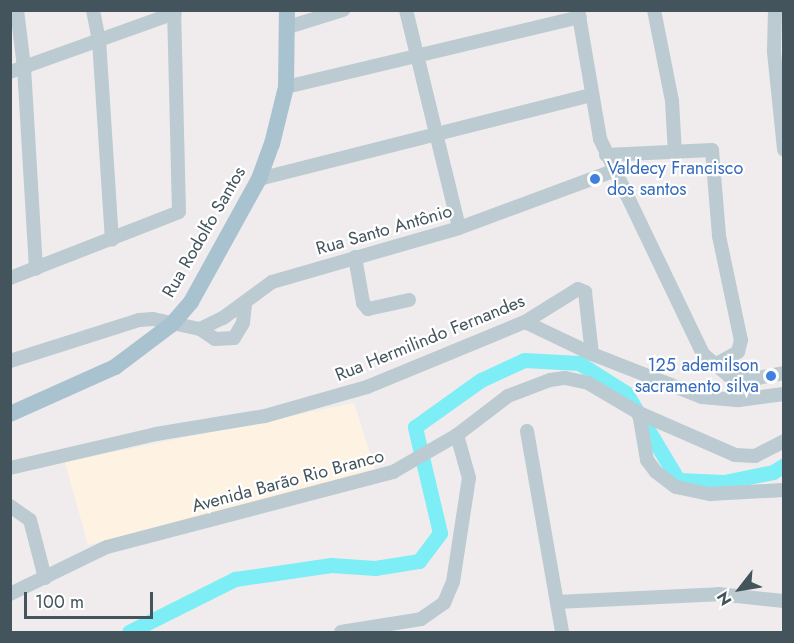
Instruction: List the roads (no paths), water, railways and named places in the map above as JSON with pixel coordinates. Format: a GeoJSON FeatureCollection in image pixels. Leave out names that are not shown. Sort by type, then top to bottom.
{"type":"FeatureCollection","features":[{"type":"Feature","properties":{"kind":"main road","name":"Rua Rodolfo Santos"},"geometry":{"type":"LineString","coordinates":[[16,408],[116,367],[172,324],[196,295],[259,179],[277,128],[286,87],[287,19]]}},
{"type":"Feature","properties":{"kind":"street"},"geometry":{"type":"LineString","coordinates":[[17,10],[24,67],[36,269]]}},
{"type":"Feature","properties":{"kind":"street"},"geometry":{"type":"LineString","coordinates":[[93,10],[99,40],[112,240]]}},
{"type":"Feature","properties":{"kind":"street"},"geometry":{"type":"LineString","coordinates":[[287,19],[343,10]]}},
{"type":"Feature","properties":{"kind":"street"},"geometry":{"type":"LineString","coordinates":[[406,10],[433,132],[459,228]]}},
{"type":"Feature","properties":{"kind":"street"},"geometry":{"type":"LineString","coordinates":[[654,10],[672,101],[675,153]]}},
{"type":"Feature","properties":{"kind":"street"},"geometry":{"type":"LineString","coordinates":[[775,10],[774,52],[783,147]]}},
{"type":"Feature","properties":{"kind":"street"},"geometry":{"type":"LineString","coordinates":[[10,72],[174,12],[180,208],[175,216],[10,278]]}},
{"type":"Feature","properties":{"kind":"street"},"geometry":{"type":"LineString","coordinates":[[286,87],[579,14],[592,95],[606,155],[658,266],[713,366],[740,378],[783,373]]}},
{"type":"Feature","properties":{"kind":"street"},"geometry":{"type":"LineString","coordinates":[[259,179],[433,132],[592,95]]}},
{"type":"Feature","properties":{"kind":"street"},"geometry":{"type":"LineString","coordinates":[[606,155],[712,150],[719,236],[741,340],[738,352],[713,366]]}},
{"type":"Feature","properties":{"kind":"street","name":"Rua Santo Antônio"},"geometry":{"type":"LineString","coordinates":[[200,329],[245,303],[272,282],[459,228],[613,171]]}},
{"type":"Feature","properties":{"kind":"street"},"geometry":{"type":"LineString","coordinates":[[355,257],[365,306],[372,310],[409,300]]}},
{"type":"Feature","properties":{"kind":"street","name":"Rua Hermilindo Fernandes"},"geometry":{"type":"LineString","coordinates":[[10,468],[156,434],[265,416],[367,387],[525,322],[582,289],[586,297],[592,354]]}},
{"type":"Feature","properties":{"kind":"street"},"geometry":{"type":"LineString","coordinates":[[10,361],[139,320],[200,329],[215,339],[234,338],[243,323],[245,303]]}},
{"type":"Feature","properties":{"kind":"street"},"geometry":{"type":"LineString","coordinates":[[525,322],[592,354],[702,397],[739,400],[783,394]]}},
{"type":"Feature","properties":{"kind":"street","name":"Avenida Barão Rio Branco"},"geometry":{"type":"LineString","coordinates":[[10,594],[107,547],[374,478],[421,458],[525,388],[550,380],[579,380],[639,413],[743,457],[765,452],[783,441]]}},
{"type":"Feature","properties":{"kind":"street"},"geometry":{"type":"LineString","coordinates":[[639,413],[647,460],[656,472],[676,487],[710,494],[783,489]]}},
{"type":"Feature","properties":{"kind":"street"},"geometry":{"type":"LineString","coordinates":[[527,431],[562,633]]}},
{"type":"Feature","properties":{"kind":"street"},"geometry":{"type":"LineString","coordinates":[[341,633],[422,619],[444,603],[453,582],[469,478],[457,435]]}},
{"type":"Feature","properties":{"kind":"street"},"geometry":{"type":"LineString","coordinates":[[10,506],[30,520],[45,578]]}},
{"type":"Feature","properties":{"kind":"street"},"geometry":{"type":"LineString","coordinates":[[557,602],[718,594],[783,601]]}},
{"type":"Feature","properties":{"kind":"waterway"},"geometry":{"type":"LineString","coordinates":[[129,632],[235,579],[331,565],[375,568],[419,561],[440,533],[415,427],[481,380],[524,360],[579,363],[626,393],[678,480],[724,482],[773,472],[784,465]]}},
{"type":"Feature","properties":{"kind":"place","name":"Valdecy Francisco dos santos"},"geometry":{"type":"Point","coordinates":[595,179]}},
{"type":"Feature","properties":{"kind":"place","name":"125 ademilson sacramento silva"},"geometry":{"type":"Point","coordinates":[771,376]}}]}
